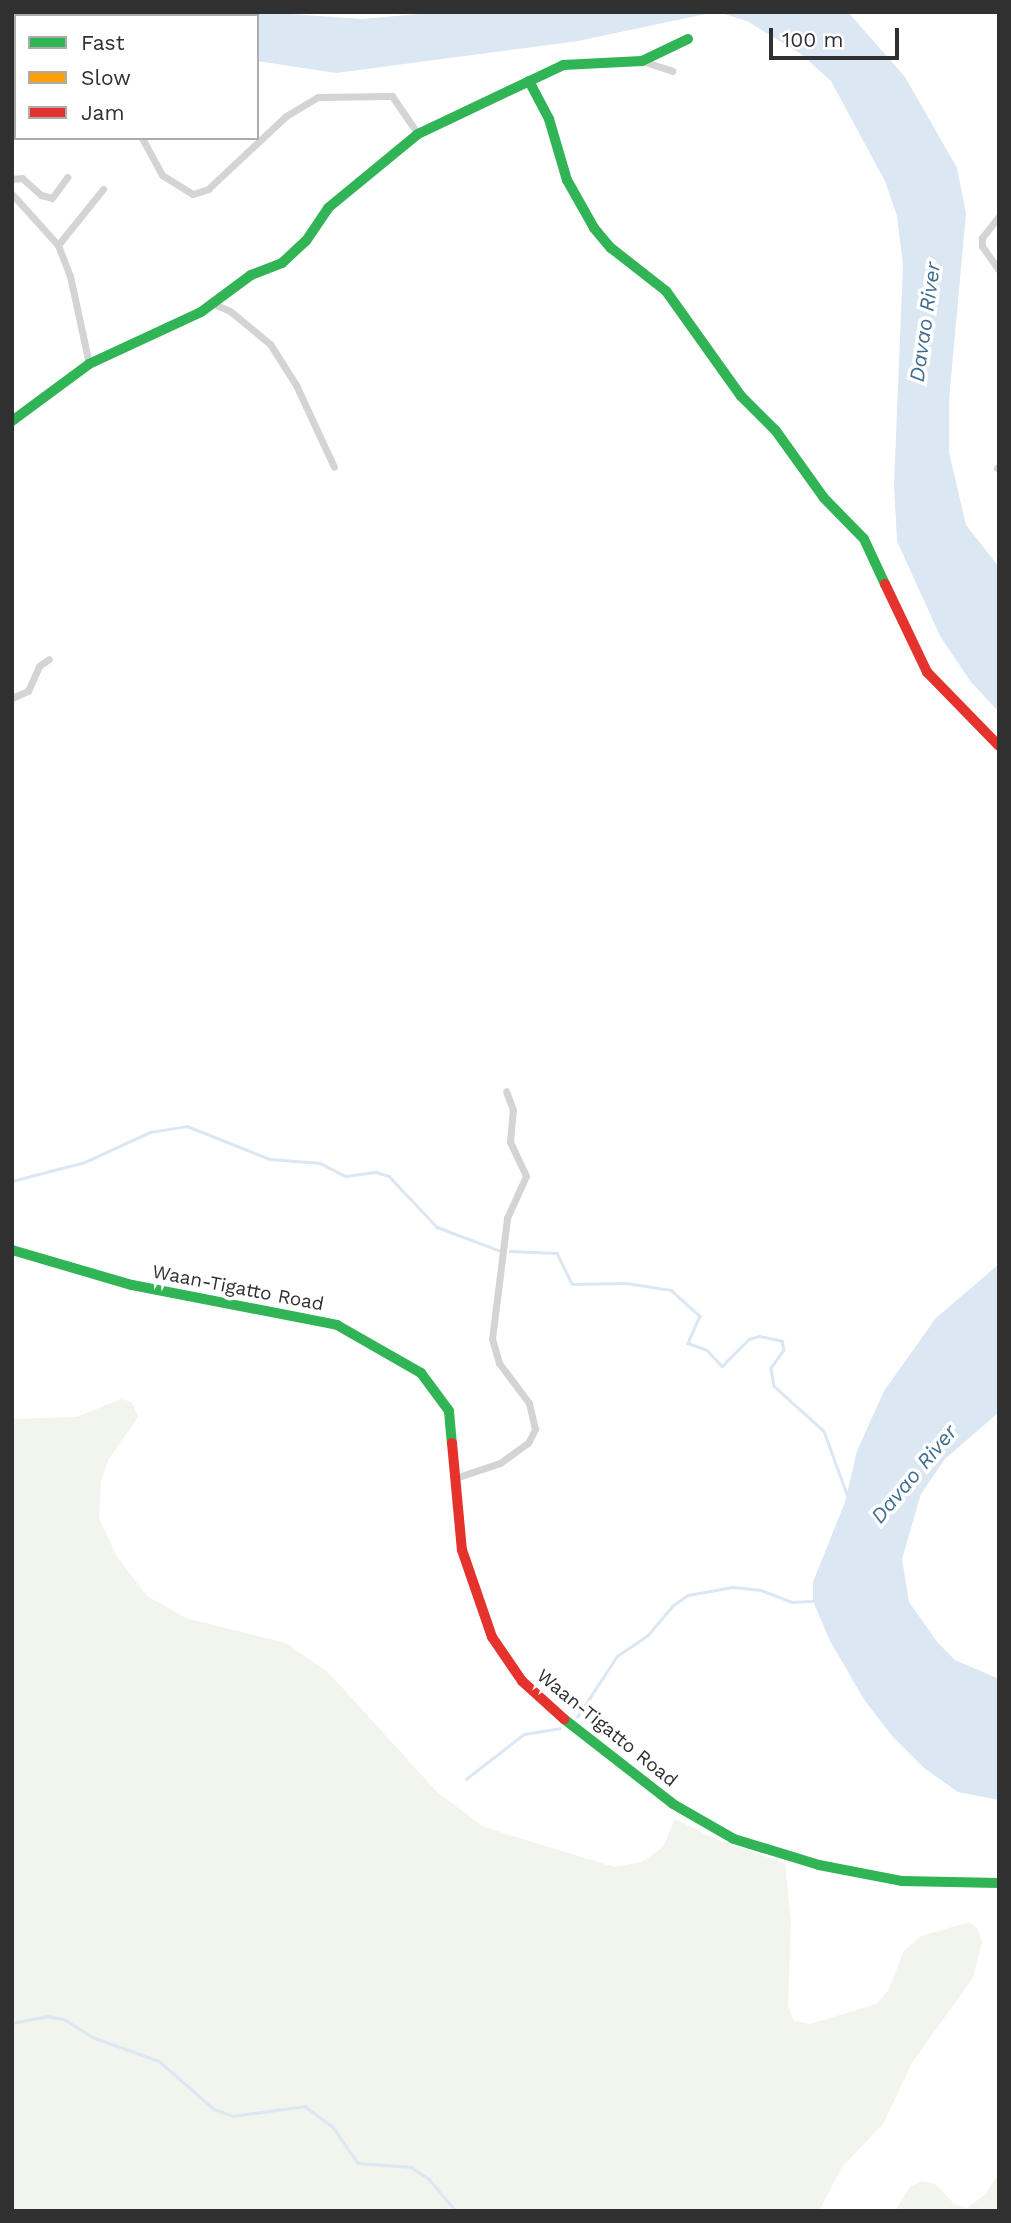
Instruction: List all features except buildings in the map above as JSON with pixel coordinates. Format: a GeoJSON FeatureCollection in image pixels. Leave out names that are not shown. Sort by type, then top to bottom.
{"type":"FeatureCollection","features":[{"type":"Feature","properties":{"kind":"street"},"geometry":{"type":"LineString","coordinates":[[12,421],[89,364],[214,304],[240,282],[293,254],[328,208],[418,134],[528,80],[583,61],[615,65],[642,61],[688,38]]}},
{"type":"Feature","properties":{"kind":"street"},"geometry":{"type":"LineString","coordinates":[[642,61],[672,71]]}},
{"type":"Feature","properties":{"kind":"street"},"geometry":{"type":"LineString","coordinates":[[528,80],[550,119],[567,180],[599,236],[666,291],[741,396],[776,431],[824,498],[864,539],[926,672],[999,746]]}},
{"type":"Feature","properties":{"kind":"street"},"geometry":{"type":"LineString","coordinates":[[143,140],[162,175],[193,194],[208,189],[286,116],[318,97],[392,96],[418,134]]}},
{"type":"Feature","properties":{"kind":"street"},"geometry":{"type":"LineString","coordinates":[[12,110],[12,116]]}},
{"type":"Feature","properties":{"kind":"street"},"geometry":{"type":"LineString","coordinates":[[12,179],[28,181],[47,198],[57,195],[67,177]]}},
{"type":"Feature","properties":{"kind":"street"},"geometry":{"type":"LineString","coordinates":[[58,245],[103,189]]}},
{"type":"Feature","properties":{"kind":"street"},"geometry":{"type":"LineString","coordinates":[[12,194],[58,245],[89,364]]}},
{"type":"Feature","properties":{"kind":"street"},"geometry":{"type":"LineString","coordinates":[[999,216],[982,238],[982,246],[999,270]]}},
{"type":"Feature","properties":{"kind":"street"},"geometry":{"type":"LineString","coordinates":[[214,304],[230,311],[270,344],[296,385],[334,467]]}},
{"type":"Feature","properties":{"kind":"street"},"geometry":{"type":"LineString","coordinates":[[12,698],[28,691],[39,666],[49,659]]}},
{"type":"Feature","properties":{"kind":"street"},"geometry":{"type":"LineString","coordinates":[[458,1477],[500,1463],[528,1443],[535,1429],[530,1403],[499,1363],[492,1339],[507,1218],[526,1176],[510,1142],[513,1110],[506,1091]]}},
{"type":"Feature","properties":{"kind":"street","name":"Waan-Tigatto Road"},"geometry":{"type":"LineString","coordinates":[[12,1250],[132,1284],[315,1319],[355,1334],[421,1373],[441,1395],[449,1411],[458,1477],[463,1550],[492,1637],[508,1664],[565,1720],[663,1796],[716,1831],[819,1865],[902,1881],[999,1883]]}},
{"type":"Feature","properties":{"kind":"shaded area"},"geometry":{"type":"Polygon","coordinates":[[[121,1399],[132,1402],[138,1417],[108,1460],[101,1482],[99,1518],[117,1557],[147,1596],[186,1618],[286,1643],[328,1672],[438,1793],[484,1827],[614,1867],[642,1862],[663,1847],[675,1819],[715,1839],[785,1863],[791,1922],[788,2006],[794,2021],[810,2024],[876,2004],[888,1991],[904,1951],[921,1936],[969,1922],[978,1929],[982,1942],[973,1978],[913,2061],[883,2124],[842,2167],[819,2211],[12,2211],[12,1419],[77,1417],[121,1399]]]}},
{"type":"Feature","properties":{"kind":"shaded area"},"geometry":{"type":"Polygon","coordinates":[[[999,2173],[999,2211],[895,2211],[910,2187],[922,2181],[936,2184],[954,2204],[967,2208],[986,2194],[999,2173]]]}},
{"type":"Feature","properties":{"kind":"water"},"geometry":{"type":"Polygon","coordinates":[[[140,12],[262,12],[362,19],[442,12],[715,12],[578,41],[336,73],[259,61],[259,14],[140,12]]]}},
{"type":"Feature","properties":{"kind":"water","name":"Davao River"},"geometry":{"type":"Polygon","coordinates":[[[718,12],[848,12],[905,77],[957,168],[966,213],[949,400],[949,452],[966,525],[999,567],[999,712],[971,682],[940,636],[897,541],[894,484],[903,265],[897,216],[885,181],[831,81],[801,54],[747,21],[718,12]]]}},
{"type":"Feature","properties":{"kind":"water","name":"Davao River"},"geometry":{"type":"Polygon","coordinates":[[[999,1264],[999,1412],[945,1459],[921,1494],[902,1559],[909,1602],[938,1643],[955,1660],[999,1679],[999,1800],[958,1792],[924,1768],[893,1737],[865,1701],[830,1641],[813,1601],[813,1582],[845,1502],[857,1451],[884,1391],[936,1318],[999,1264]]]}},
{"type":"Feature","properties":{"kind":"waterway"},"geometry":{"type":"LineString","coordinates":[[12,1181],[85,1162],[150,1132],[187,1126],[270,1159],[320,1163],[346,1176],[376,1172],[389,1176],[437,1227],[501,1251]]}},
{"type":"Feature","properties":{"kind":"waterway"},"geometry":{"type":"LineString","coordinates":[[510,1251],[557,1253],[572,1284],[626,1283],[671,1290],[700,1316],[688,1343],[707,1350],[722,1366],[749,1339],[759,1336],[782,1341],[784,1350],[771,1368],[774,1386],[824,1431],[848,1497]]}},
{"type":"Feature","properties":{"kind":"waterway"},"geometry":{"type":"LineString","coordinates":[[577,1717],[617,1656],[648,1635],[672,1606],[688,1595],[733,1587],[761,1590],[792,1602],[813,1601]]}},
{"type":"Feature","properties":{"kind":"waterway"},"geometry":{"type":"LineString","coordinates":[[466,1779],[524,1734],[560,1728]]}},
{"type":"Feature","properties":{"kind":"waterway"},"geometry":{"type":"LineString","coordinates":[[12,2023],[47,2016],[64,2019],[95,2038],[159,2061],[214,2109],[233,2116],[305,2106],[333,2127],[358,2163],[411,2167],[429,2179],[456,2211]]}},
{"type":"Feature","properties":{"kind":"traffic: fast"},"geometry":{"type":"LineString","coordinates":[[12,421],[89,364],[201,312],[251,275],[282,263],[306,241],[328,208],[418,134],[563,65],[642,61],[688,39]]}},
{"type":"Feature","properties":{"kind":"traffic: fast"},"geometry":{"type":"LineString","coordinates":[[529,81],[549,119],[567,180],[594,228],[611,248],[666,291],[741,396],[776,431],[824,498],[864,539],[885,584]]}},
{"type":"Feature","properties":{"kind":"traffic: fast"},"geometry":{"type":"LineString","coordinates":[[12,1250],[132,1285],[337,1325],[421,1373],[449,1411],[452,1443]]}},
{"type":"Feature","properties":{"kind":"traffic: fast"},"geometry":{"type":"LineString","coordinates":[[564,1719],[673,1804],[734,1839],[819,1865],[902,1881],[999,1883]]}},
{"type":"Feature","properties":{"kind":"traffic: jam"},"geometry":{"type":"LineString","coordinates":[[885,584],[927,672],[999,746]]}},
{"type":"Feature","properties":{"kind":"traffic: jam"},"geometry":{"type":"LineString","coordinates":[[452,1443],[462,1550],[492,1637],[522,1681],[564,1719]]}}]}
